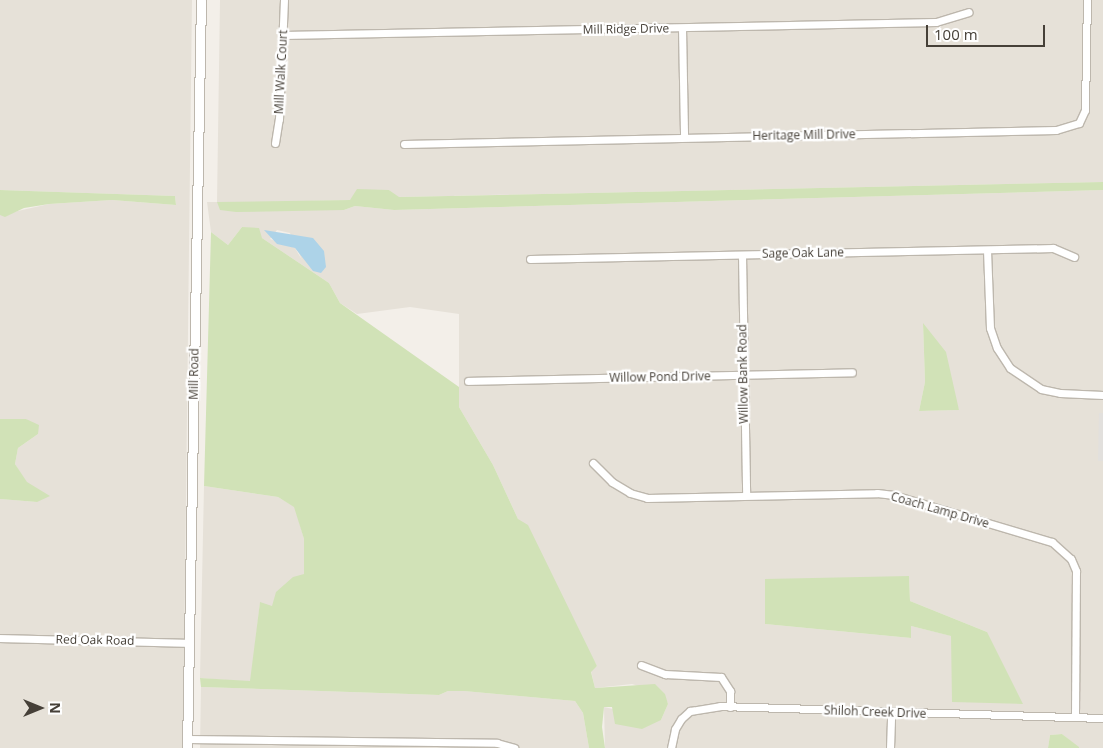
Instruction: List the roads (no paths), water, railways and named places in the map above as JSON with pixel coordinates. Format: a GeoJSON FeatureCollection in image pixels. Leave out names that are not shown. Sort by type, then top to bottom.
{"type":"FeatureCollection","features":[{"type":"Feature","properties":{"kind":"street","name":"Mill Road"},"geometry":{"type":"LineString","coordinates":[[188,743],[201,0]]}},
{"type":"Feature","properties":{"kind":"street","name":"Mill Walk Court"},"geometry":{"type":"LineString","coordinates":[[275,143],[284,0]]}},
{"type":"Feature","properties":{"kind":"street","name":"Heritage Mill Drive"},"geometry":{"type":"LineString","coordinates":[[404,144],[1068,128],[1079,123],[1086,110],[1087,0]]}},
{"type":"Feature","properties":{"kind":"street","name":"Mill Ridge Drive"},"geometry":{"type":"LineString","coordinates":[[283,35],[936,22],[968,12]]}},
{"type":"Feature","properties":{"kind":"street"},"geometry":{"type":"LineString","coordinates":[[682,28],[684,137]]}},
{"type":"Feature","properties":{"kind":"street","name":"Sage Oak Lane"},"geometry":{"type":"LineString","coordinates":[[530,259],[1053,248],[1074,257]]}},
{"type":"Feature","properties":{"kind":"street"},"geometry":{"type":"LineString","coordinates":[[987,250],[990,328],[997,348],[1010,368],[1042,388],[1060,393],[1103,395]]}},
{"type":"Feature","properties":{"kind":"street","name":"Willow Bank Road"},"geometry":{"type":"LineString","coordinates":[[742,255],[746,494]]}},
{"type":"Feature","properties":{"kind":"street","name":"Willow Pond Drive"},"geometry":{"type":"LineString","coordinates":[[468,381],[852,372]]}},
{"type":"Feature","properties":{"kind":"street","name":"Coach Lamp Drive"},"geometry":{"type":"LineString","coordinates":[[593,463],[612,482],[630,494],[648,498],[746,494],[894,496],[1052,542],[1071,559],[1076,571],[1075,717]]}},
{"type":"Feature","properties":{"kind":"street","name":"Red Oak Road"},"geometry":{"type":"LineString","coordinates":[[0,638],[189,643]]}},
{"type":"Feature","properties":{"kind":"street"},"geometry":{"type":"LineString","coordinates":[[641,665],[665,674],[721,677],[730,691],[730,707]]}},
{"type":"Feature","properties":{"kind":"street","name":"Shiloh Creek Drive"},"geometry":{"type":"LineString","coordinates":[[671,748],[675,729],[690,711],[730,707],[1103,718]]}},
{"type":"Feature","properties":{"kind":"street"},"geometry":{"type":"LineString","coordinates":[[890,748],[891,713]]}},
{"type":"Feature","properties":{"kind":"street"},"geometry":{"type":"LineString","coordinates":[[188,743],[497,743],[514,748]]}},
{"type":"Feature","properties":{"kind":"water"},"geometry":{"type":"Polygon","coordinates":[[[264,230],[313,238],[324,251],[326,267],[321,273],[313,271],[295,248],[277,244],[264,230]]]}}]}
